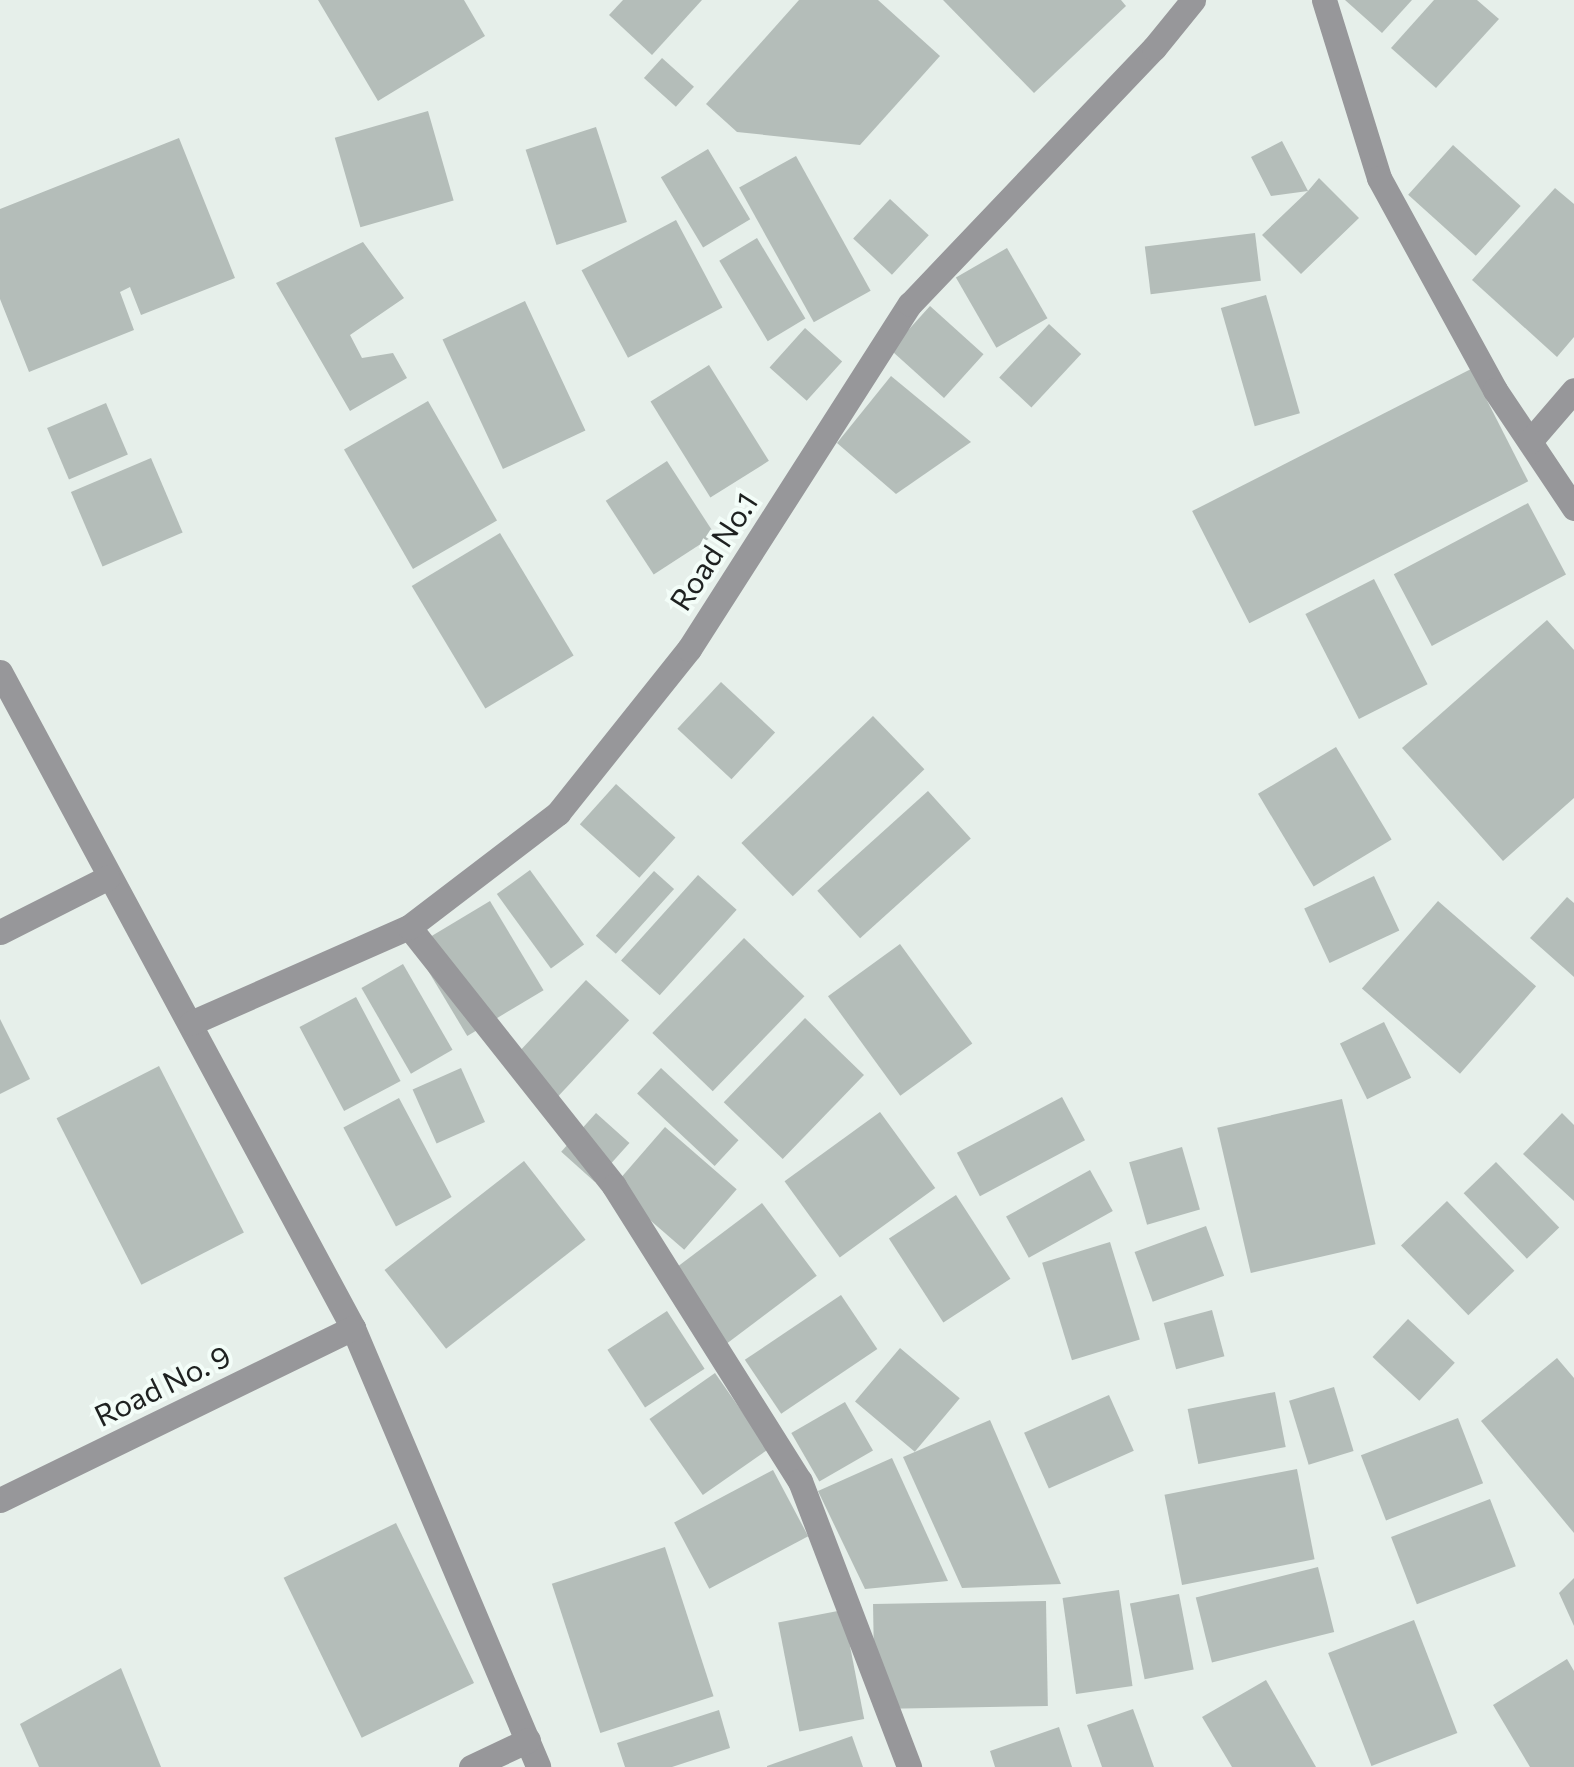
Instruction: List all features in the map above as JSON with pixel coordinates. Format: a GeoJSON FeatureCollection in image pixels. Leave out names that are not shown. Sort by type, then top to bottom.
{"type":"FeatureCollection","features":[{"type":"Feature","properties":{"kind":"street","name":"Road No.1"},"geometry":{"type":"LineString","coordinates":[[191,1023],[408,927],[558,813],[689,648],[910,304],[1154,48],[1193,0]]}},
{"type":"Feature","properties":{"kind":"street"},"geometry":{"type":"LineString","coordinates":[[1324,0],[1380,178],[1495,390],[1574,508]]}},
{"type":"Feature","properties":{"kind":"street"},"geometry":{"type":"LineString","coordinates":[[1530,440],[1574,390]]}},
{"type":"Feature","properties":{"kind":"street"},"geometry":{"type":"LineString","coordinates":[[0,672],[107,878],[191,1023],[353,1328],[538,1767]]}},
{"type":"Feature","properties":{"kind":"street"},"geometry":{"type":"LineString","coordinates":[[0,932],[107,878]]}},
{"type":"Feature","properties":{"kind":"street"},"geometry":{"type":"LineString","coordinates":[[408,927],[614,1186],[800,1481],[910,1767]]}},
{"type":"Feature","properties":{"kind":"street","name":"Road No. 9"},"geometry":{"type":"LineString","coordinates":[[0,1500],[353,1328]]}},
{"type":"Feature","properties":{"kind":"street"},"geometry":{"type":"LineString","coordinates":[[471,1767],[528,1740]]}},
{"type":"Feature","properties":{"kind":"building"},"geometry":{"type":"Polygon","coordinates":[[[318,0],[464,0],[485,36],[378,101],[318,0]]]}},
{"type":"Feature","properties":{"kind":"building"},"geometry":{"type":"Polygon","coordinates":[[[623,0],[702,0],[652,55],[609,15],[623,0]]]}},
{"type":"Feature","properties":{"kind":"building"},"geometry":{"type":"Polygon","coordinates":[[[799,0],[878,0],[940,56],[860,145],[737,132],[706,104],[799,0]]]}},
{"type":"Feature","properties":{"kind":"building"},"geometry":{"type":"Polygon","coordinates":[[[943,0],[1121,0],[1126,6],[1034,93],[943,0]]]}},
{"type":"Feature","properties":{"kind":"building"},"geometry":{"type":"Polygon","coordinates":[[[1345,0],[1412,0],[1382,33],[1345,0]]]}},
{"type":"Feature","properties":{"kind":"building"},"geometry":{"type":"Polygon","coordinates":[[[1434,0],[1477,0],[1499,19],[1436,88],[1391,48],[1434,0]]]}},
{"type":"Feature","properties":{"kind":"building"},"geometry":{"type":"Polygon","coordinates":[[[662,58],[694,87],[676,107],[644,78],[662,58]]]}},
{"type":"Feature","properties":{"kind":"building"},"geometry":{"type":"Polygon","coordinates":[[[428,111],[454,200],[360,227],[335,138],[428,111]]]}},
{"type":"Feature","properties":{"kind":"building"},"geometry":{"type":"Polygon","coordinates":[[[596,127],[627,222],[557,245],[526,150],[596,127]]]}},
{"type":"Feature","properties":{"kind":"building"},"geometry":{"type":"Polygon","coordinates":[[[179,138],[235,278],[141,315],[130,287],[120,292],[134,330],[29,372],[0,299],[0,209],[179,138]]]}},
{"type":"Feature","properties":{"kind":"building"},"geometry":{"type":"Polygon","coordinates":[[[1282,141],[1308,191],[1271,196],[1251,157],[1282,141]]]}},
{"type":"Feature","properties":{"kind":"building"},"geometry":{"type":"Polygon","coordinates":[[[1453,145],[1521,206],[1476,256],[1408,195],[1453,145]]]}},
{"type":"Feature","properties":{"kind":"building"},"geometry":{"type":"Polygon","coordinates":[[[708,149],[750,219],[703,248],[661,177],[708,149]]]}},
{"type":"Feature","properties":{"kind":"building"},"geometry":{"type":"Polygon","coordinates":[[[796,156],[871,291],[814,322],[739,188],[796,156]]]}},
{"type":"Feature","properties":{"kind":"building"},"geometry":{"type":"Polygon","coordinates":[[[1319,178],[1359,218],[1301,274],[1262,235],[1319,178]]]}},
{"type":"Feature","properties":{"kind":"building"},"geometry":{"type":"Polygon","coordinates":[[[1555,188],[1574,204],[1574,337],[1557,357],[1472,280],[1555,188]]]}},
{"type":"Feature","properties":{"kind":"building"},"geometry":{"type":"Polygon","coordinates":[[[890,199],[929,235],[892,275],[853,238],[890,199]]]}},
{"type":"Feature","properties":{"kind":"building"},"geometry":{"type":"Polygon","coordinates":[[[676,220],[722,307],[628,358],[582,270],[676,220]]]}},
{"type":"Feature","properties":{"kind":"building"},"geometry":{"type":"Polygon","coordinates":[[[1255,233],[1261,281],[1151,294],[1145,247],[1255,233]]]}},
{"type":"Feature","properties":{"kind":"building"},"geometry":{"type":"Polygon","coordinates":[[[757,238],[805,319],[768,341],[719,261],[757,238]]]}},
{"type":"Feature","properties":{"kind":"building"},"geometry":{"type":"Polygon","coordinates":[[[363,242],[404,298],[350,335],[362,358],[393,353],[407,378],[350,411],[276,283],[363,242]]]}},
{"type":"Feature","properties":{"kind":"building"},"geometry":{"type":"Polygon","coordinates":[[[1007,248],[1048,318],[996,348],[956,278],[1007,248]]]}},
{"type":"Feature","properties":{"kind":"building"},"geometry":{"type":"Polygon","coordinates":[[[1266,295],[1300,413],[1255,426],[1221,308],[1266,295]]]}},
{"type":"Feature","properties":{"kind":"building"},"geometry":{"type":"Polygon","coordinates":[[[525,301],[585,431],[503,469],[443,339],[525,301]]]}},
{"type":"Feature","properties":{"kind":"building"},"geometry":{"type":"Polygon","coordinates":[[[930,306],[984,354],[944,398],[891,350],[930,306]]]}},
{"type":"Feature","properties":{"kind":"building"},"geometry":{"type":"Polygon","coordinates":[[[1049,324],[1081,354],[1031,407],[999,377],[1049,324]]]}},
{"type":"Feature","properties":{"kind":"building"},"geometry":{"type":"Polygon","coordinates":[[[805,328],[842,361],[807,401],[770,367],[805,328]]]}},
{"type":"Feature","properties":{"kind":"building"},"geometry":{"type":"Polygon","coordinates":[[[709,365],[769,461],[710,497],[650,402],[709,365]]]}},
{"type":"Feature","properties":{"kind":"building"},"geometry":{"type":"Polygon","coordinates":[[[1471,369],[1528,481],[1249,623],[1192,511],[1471,369]]]}},
{"type":"Feature","properties":{"kind":"building"},"geometry":{"type":"Polygon","coordinates":[[[891,376],[971,442],[896,494],[837,443],[891,376]]]}},
{"type":"Feature","properties":{"kind":"building"},"geometry":{"type":"Polygon","coordinates":[[[428,401],[497,521],[413,569],[344,450],[428,401]]]}},
{"type":"Feature","properties":{"kind":"building"},"geometry":{"type":"Polygon","coordinates":[[[106,403],[128,455],[69,480],[47,428],[106,403]]]}},
{"type":"Feature","properties":{"kind":"building"},"geometry":{"type":"Polygon","coordinates":[[[151,458],[183,533],[103,567],[71,492],[151,458]]]}},
{"type":"Feature","properties":{"kind":"building"},"geometry":{"type":"Polygon","coordinates":[[[667,461],[715,535],[654,575],[606,501],[667,461]]]}},
{"type":"Feature","properties":{"kind":"building"},"geometry":{"type":"Polygon","coordinates":[[[1528,503],[1566,575],[1432,646],[1394,574],[1528,503]]]}},
{"type":"Feature","properties":{"kind":"building"},"geometry":{"type":"Polygon","coordinates":[[[500,533],[574,656],[485,709],[412,586],[500,533]]]}},
{"type":"Feature","properties":{"kind":"building"},"geometry":{"type":"Polygon","coordinates":[[[1374,579],[1428,684],[1359,719],[1305,614],[1374,579]]]}},
{"type":"Feature","properties":{"kind":"building"},"geometry":{"type":"Polygon","coordinates":[[[1547,620],[1574,650],[1574,798],[1503,861],[1402,748],[1547,620]]]}},
{"type":"Feature","properties":{"kind":"building"},"geometry":{"type":"Polygon","coordinates":[[[721,682],[775,732],[731,779],[677,729],[721,682]]]}},
{"type":"Feature","properties":{"kind":"building"},"geometry":{"type":"Polygon","coordinates":[[[873,716],[924,769],[793,896],[741,843],[873,716]]]}},
{"type":"Feature","properties":{"kind":"building"},"geometry":{"type":"Polygon","coordinates":[[[1336,747],[1392,840],[1314,886],[1258,794],[1336,747]]]}},
{"type":"Feature","properties":{"kind":"building"},"geometry":{"type":"Polygon","coordinates":[[[616,784],[675,838],[639,878],[580,824],[616,784]]]}},
{"type":"Feature","properties":{"kind":"building"},"geometry":{"type":"Polygon","coordinates":[[[928,791],[971,839],[860,938],[817,891],[928,791]]]}},
{"type":"Feature","properties":{"kind":"building"},"geometry":{"type":"Polygon","coordinates":[[[530,870],[584,944],[551,969],[497,894],[530,870]]]}},
{"type":"Feature","properties":{"kind":"building"},"geometry":{"type":"Polygon","coordinates":[[[654,871],[674,889],[616,954],[596,936],[654,871]]]}},
{"type":"Feature","properties":{"kind":"building"},"geometry":{"type":"Polygon","coordinates":[[[698,875],[737,910],[660,995],[621,960],[698,875]]]}},
{"type":"Feature","properties":{"kind":"building"},"geometry":{"type":"Polygon","coordinates":[[[1374,876],[1399,930],[1330,963],[1304,909],[1374,876]]]}},
{"type":"Feature","properties":{"kind":"building"},"geometry":{"type":"Polygon","coordinates":[[[1567,897],[1574,903],[1574,977],[1530,938],[1567,897]]]}},
{"type":"Feature","properties":{"kind":"building"},"geometry":{"type":"Polygon","coordinates":[[[490,901],[544,990],[467,1036],[414,947],[490,901]]]}},
{"type":"Feature","properties":{"kind":"building"},"geometry":{"type":"Polygon","coordinates":[[[1438,901],[1536,986],[1460,1074],[1362,989],[1438,901]]]}},
{"type":"Feature","properties":{"kind":"building"},"geometry":{"type":"Polygon","coordinates":[[[744,938],[804,996],[713,1091],[652,1033],[744,938]]]}},
{"type":"Feature","properties":{"kind":"building"},"geometry":{"type":"Polygon","coordinates":[[[900,944],[972,1044],[900,1096],[828,996],[900,944]]]}},
{"type":"Feature","properties":{"kind":"building"},"geometry":{"type":"Polygon","coordinates":[[[403,964],[452,1050],[411,1074],[361,988],[403,964]]]}},
{"type":"Feature","properties":{"kind":"building"},"geometry":{"type":"Polygon","coordinates":[[[586,980],[629,1020],[548,1107],[505,1067],[586,980]]]}},
{"type":"Feature","properties":{"kind":"building"},"geometry":{"type":"Polygon","coordinates":[[[356,997],[401,1081],[344,1111],[299,1027],[356,997]]]}},
{"type":"Feature","properties":{"kind":"building"},"geometry":{"type":"Polygon","coordinates":[[[805,1018],[864,1075],[783,1159],[724,1102],[805,1018]]]}},
{"type":"Feature","properties":{"kind":"building"},"geometry":{"type":"Polygon","coordinates":[[[0,1019],[30,1079],[0,1094],[0,1019]]]}},
{"type":"Feature","properties":{"kind":"building"},"geometry":{"type":"Polygon","coordinates":[[[1384,1022],[1411,1078],[1367,1099],[1340,1043],[1384,1022]]]}},
{"type":"Feature","properties":{"kind":"building"},"geometry":{"type":"Polygon","coordinates":[[[159,1066],[244,1233],[141,1285],[57,1118],[159,1066]]]}},
{"type":"Feature","properties":{"kind":"building"},"geometry":{"type":"Polygon","coordinates":[[[461,1068],[485,1122],[437,1143],[413,1090],[461,1068]]]}},
{"type":"Feature","properties":{"kind":"building"},"geometry":{"type":"Polygon","coordinates":[[[661,1068],[739,1140],[715,1166],[637,1094],[661,1068]]]}},
{"type":"Feature","properties":{"kind":"building"},"geometry":{"type":"Polygon","coordinates":[[[1062,1097],[1085,1140],[980,1196],[957,1153],[1062,1097]]]}},
{"type":"Feature","properties":{"kind":"building"},"geometry":{"type":"Polygon","coordinates":[[[399,1098],[452,1197],[396,1226],[343,1128],[399,1098]]]}},
{"type":"Feature","properties":{"kind":"building"},"geometry":{"type":"Polygon","coordinates":[[[1342,1099],[1376,1244],[1251,1273],[1217,1128],[1342,1099]]]}},
{"type":"Feature","properties":{"kind":"building"},"geometry":{"type":"Polygon","coordinates":[[[880,1112],[935,1188],[840,1257],[785,1181],[880,1112]]]}},
{"type":"Feature","properties":{"kind":"building"},"geometry":{"type":"Polygon","coordinates":[[[596,1113],[629,1143],[595,1182],[561,1152],[596,1113]]]}},
{"type":"Feature","properties":{"kind":"building"},"geometry":{"type":"Polygon","coordinates":[[[1562,1113],[1574,1125],[1574,1201],[1523,1154],[1562,1113]]]}},
{"type":"Feature","properties":{"kind":"building"},"geometry":{"type":"Polygon","coordinates":[[[665,1127],[737,1189],[684,1250],[613,1187],[665,1127]]]}},
{"type":"Feature","properties":{"kind":"building"},"geometry":{"type":"Polygon","coordinates":[[[1182,1147],[1200,1209],[1147,1225],[1129,1162],[1182,1147]]]}},
{"type":"Feature","properties":{"kind":"building"},"geometry":{"type":"Polygon","coordinates":[[[524,1161],[586,1240],[446,1349],[385,1270],[524,1161]]]}},
{"type":"Feature","properties":{"kind":"building"},"geometry":{"type":"Polygon","coordinates":[[[1496,1162],[1559,1227],[1527,1259],[1464,1193],[1496,1162]]]}},
{"type":"Feature","properties":{"kind":"building"},"geometry":{"type":"Polygon","coordinates":[[[1090,1170],[1113,1211],[1029,1258],[1006,1217],[1090,1170]]]}},
{"type":"Feature","properties":{"kind":"building"},"geometry":{"type":"Polygon","coordinates":[[[956,1195],[1010,1279],[943,1322],[889,1239],[956,1195]]]}},
{"type":"Feature","properties":{"kind":"building"},"geometry":{"type":"Polygon","coordinates":[[[1447,1201],[1514,1271],[1468,1315],[1401,1245],[1447,1201]]]}},
{"type":"Feature","properties":{"kind":"building"},"geometry":{"type":"Polygon","coordinates":[[[762,1203],[817,1276],[727,1344],[672,1271],[762,1203]]]}},
{"type":"Feature","properties":{"kind":"building"},"geometry":{"type":"Polygon","coordinates":[[[1206,1226],[1224,1276],[1153,1302],[1135,1252],[1206,1226]]]}},
{"type":"Feature","properties":{"kind":"building"},"geometry":{"type":"Polygon","coordinates":[[[1110,1242],[1140,1340],[1072,1360],[1042,1263],[1110,1242]]]}},
{"type":"Feature","properties":{"kind":"building"},"geometry":{"type":"Polygon","coordinates":[[[841,1295],[877,1349],[781,1414],[745,1360],[841,1295]]]}},
{"type":"Feature","properties":{"kind":"building"},"geometry":{"type":"Polygon","coordinates":[[[1212,1310],[1224,1356],[1176,1369],[1164,1323],[1212,1310]]]}},
{"type":"Feature","properties":{"kind":"building"},"geometry":{"type":"Polygon","coordinates":[[[667,1311],[705,1369],[645,1408],[607,1350],[667,1311]]]}},
{"type":"Feature","properties":{"kind":"building"},"geometry":{"type":"Polygon","coordinates":[[[1408,1319],[1455,1363],[1419,1401],[1373,1357],[1408,1319]]]}},
{"type":"Feature","properties":{"kind":"building"},"geometry":{"type":"Polygon","coordinates":[[[900,1348],[960,1398],[915,1452],[855,1402],[900,1348]]]}},
{"type":"Feature","properties":{"kind":"building"},"geometry":{"type":"Polygon","coordinates":[[[1557,1358],[1574,1378],[1574,1533],[1481,1421],[1557,1358]]]}},
{"type":"Feature","properties":{"kind":"building"},"geometry":{"type":"Polygon","coordinates":[[[715,1373],[768,1449],[703,1495],[649,1419],[715,1373]]]}},
{"type":"Feature","properties":{"kind":"building"},"geometry":{"type":"Polygon","coordinates":[[[1334,1387],[1354,1451],[1309,1465],[1289,1401],[1334,1387]]]}},
{"type":"Feature","properties":{"kind":"building"},"geometry":{"type":"Polygon","coordinates":[[[1275,1392],[1286,1447],[1198,1464],[1188,1409],[1275,1392]]]}},
{"type":"Feature","properties":{"kind":"building"},"geometry":{"type":"Polygon","coordinates":[[[1109,1395],[1134,1451],[1049,1489],[1024,1433],[1109,1395]]]}},
{"type":"Feature","properties":{"kind":"building"},"geometry":{"type":"Polygon","coordinates":[[[845,1402],[873,1450],[819,1481],[791,1433],[845,1402]]]}},
{"type":"Feature","properties":{"kind":"building"},"geometry":{"type":"Polygon","coordinates":[[[1458,1418],[1483,1483],[1386,1521],[1361,1455],[1458,1418]]]}},
{"type":"Feature","properties":{"kind":"building"},"geometry":{"type":"Polygon","coordinates":[[[990,1420],[1061,1584],[962,1588],[903,1457],[990,1420]]]}},
{"type":"Feature","properties":{"kind":"building"},"geometry":{"type":"Polygon","coordinates":[[[892,1458],[948,1581],[865,1589],[818,1491],[892,1458]]]}},
{"type":"Feature","properties":{"kind":"building"},"geometry":{"type":"Polygon","coordinates":[[[1297,1469],[1315,1559],[1182,1585],[1164,1495],[1297,1469]]]}},
{"type":"Feature","properties":{"kind":"building"},"geometry":{"type":"Polygon","coordinates":[[[773,1470],[808,1536],[709,1589],[674,1523],[773,1470]]]}},
{"type":"Feature","properties":{"kind":"building"},"geometry":{"type":"Polygon","coordinates":[[[1490,1499],[1516,1566],[1417,1604],[1391,1537],[1490,1499]]]}},
{"type":"Feature","properties":{"kind":"building"},"geometry":{"type":"Polygon","coordinates":[[[396,1523],[474,1683],[362,1738],[284,1578],[396,1523]]]}},
{"type":"Feature","properties":{"kind":"building"},"geometry":{"type":"Polygon","coordinates":[[[665,1547],[714,1696],[600,1733],[552,1584],[665,1547]]]}},
{"type":"Feature","properties":{"kind":"building"},"geometry":{"type":"Polygon","coordinates":[[[1318,1567],[1334,1632],[1212,1662],[1196,1597],[1318,1567]]]}},
{"type":"Feature","properties":{"kind":"building"},"geometry":{"type":"Polygon","coordinates":[[[1574,1578],[1574,1626],[1559,1593],[1574,1578]]]}},
{"type":"Feature","properties":{"kind":"building"},"geometry":{"type":"Polygon","coordinates":[[[1119,1590],[1132,1686],[1076,1694],[1063,1598],[1119,1590]]]}},
{"type":"Feature","properties":{"kind":"building"},"geometry":{"type":"Polygon","coordinates":[[[1179,1594],[1194,1670],[1145,1679],[1130,1604],[1179,1594]]]}},
{"type":"Feature","properties":{"kind":"building"},"geometry":{"type":"Polygon","coordinates":[[[1046,1601],[1048,1706],[875,1709],[873,1604],[1046,1601]]]}},
{"type":"Feature","properties":{"kind":"building"},"geometry":{"type":"Polygon","coordinates":[[[843,1610],[864,1719],[799,1732],[778,1623],[843,1610]]]}},
{"type":"Feature","properties":{"kind":"building"},"geometry":{"type":"Polygon","coordinates":[[[1414,1620],[1457,1733],[1371,1766],[1328,1653],[1414,1620]]]}},
{"type":"Feature","properties":{"kind":"building"},"geometry":{"type":"Polygon","coordinates":[[[1567,1659],[1574,1671],[1574,1767],[1530,1767],[1493,1705],[1567,1659]]]}},
{"type":"Feature","properties":{"kind":"building"},"geometry":{"type":"Polygon","coordinates":[[[121,1668],[161,1767],[39,1767],[20,1724],[121,1668]]]}},
{"type":"Feature","properties":{"kind":"building"},"geometry":{"type":"Polygon","coordinates":[[[1266,1680],[1316,1767],[1232,1767],[1202,1717],[1266,1680]]]}},
{"type":"Feature","properties":{"kind":"building"},"geometry":{"type":"Polygon","coordinates":[[[1133,1709],[1154,1767],[1102,1767],[1087,1725],[1133,1709]]]}},
{"type":"Feature","properties":{"kind":"building"},"geometry":{"type":"Polygon","coordinates":[[[719,1710],[730,1748],[672,1767],[625,1767],[617,1743],[719,1710]]]}},
{"type":"Feature","properties":{"kind":"building"},"geometry":{"type":"Polygon","coordinates":[[[1059,1727],[1072,1767],[995,1767],[990,1751],[1059,1727]]]}},
{"type":"Feature","properties":{"kind":"building"},"geometry":{"type":"Polygon","coordinates":[[[852,1736],[863,1767],[767,1767],[767,1766],[852,1736]]]}}]}
